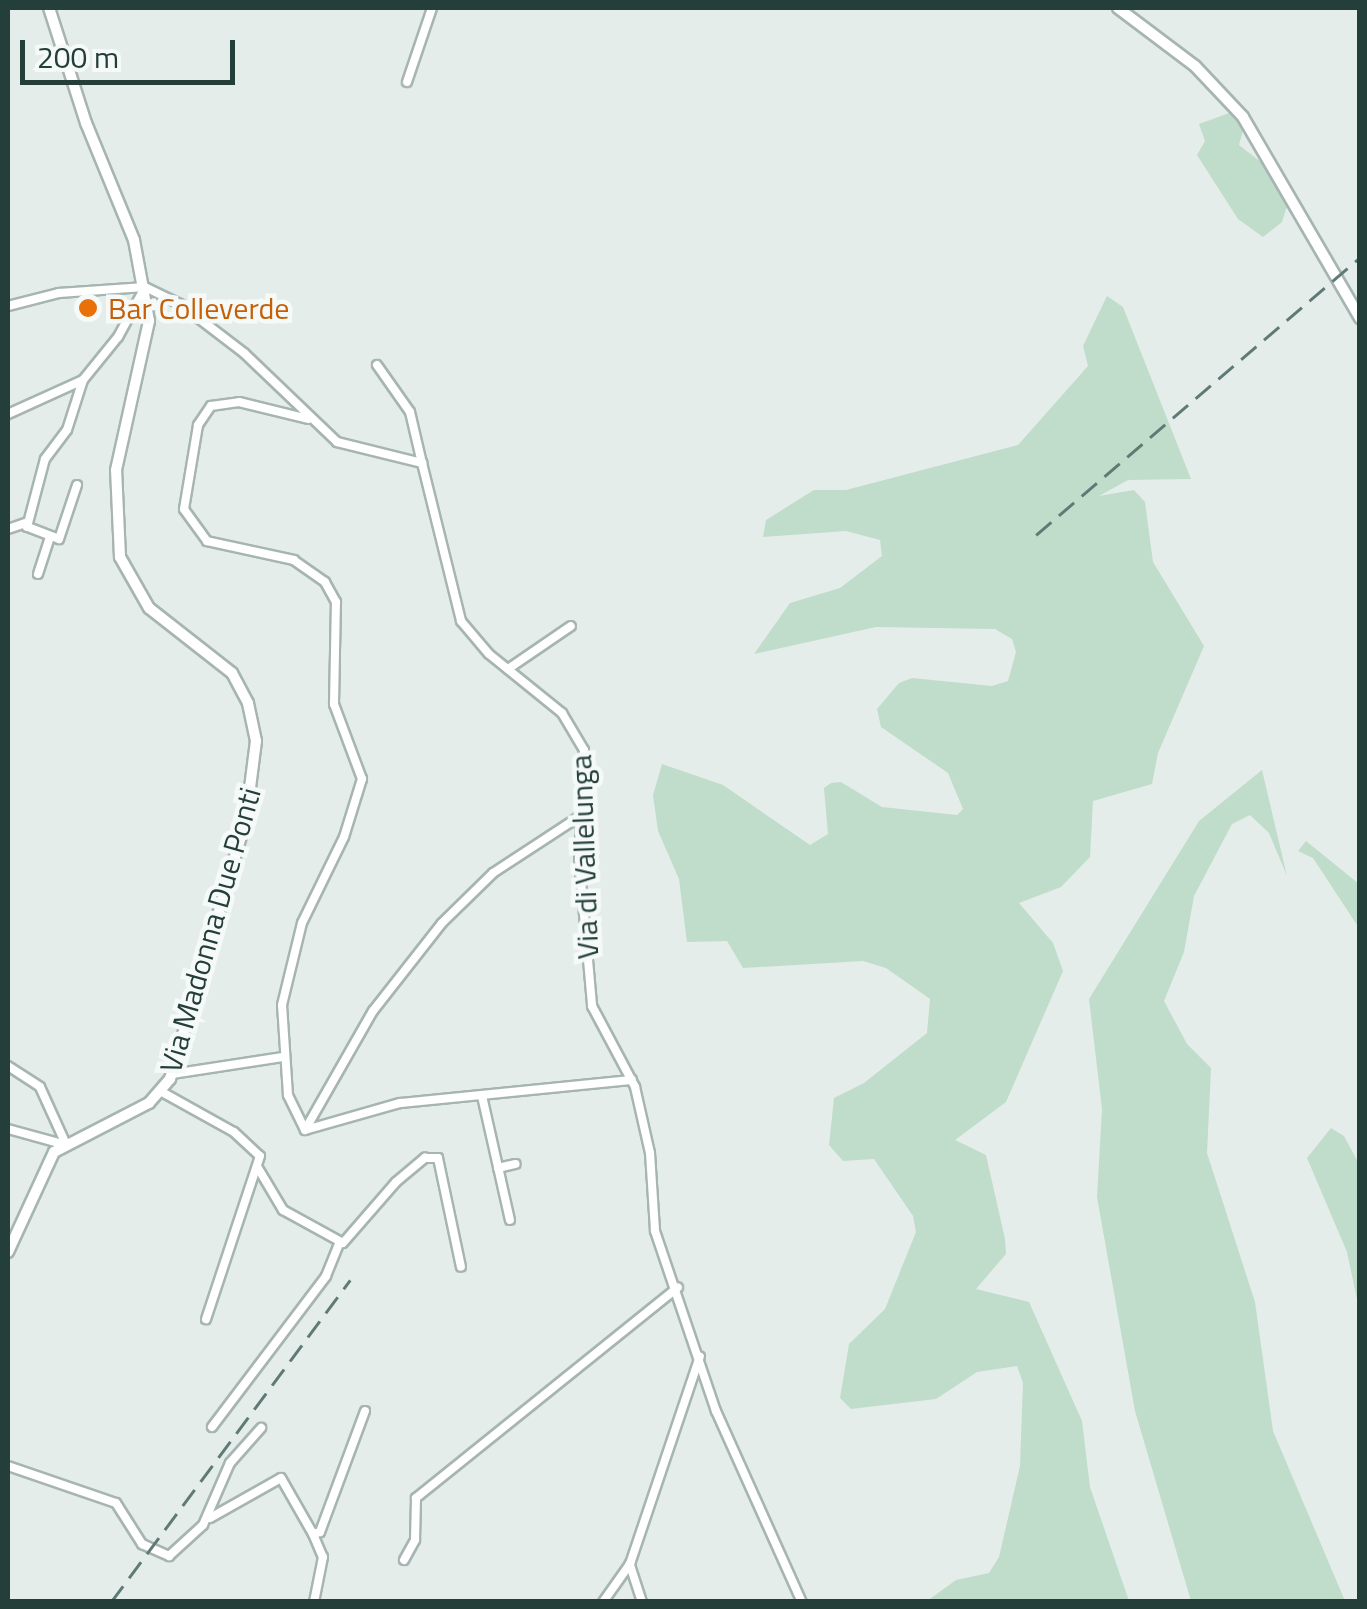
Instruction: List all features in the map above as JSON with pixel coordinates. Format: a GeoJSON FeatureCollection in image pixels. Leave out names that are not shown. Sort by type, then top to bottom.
{"type":"FeatureCollection","features":[{"type":"Feature","properties":{"kind":"main road","name":"Via Madonna Due Ponti"},"geometry":{"type":"LineString","coordinates":[[49,8],[90,134],[134,240],[144,287],[148,349],[116,470],[120,557],[149,608],[232,673],[256,736],[246,819],[172,1074],[162,1092],[64,1143]]}},
{"type":"Feature","properties":{"kind":"main road"},"geometry":{"type":"LineString","coordinates":[[1118,8],[1186,58],[1243,117],[1360,318]]}},
{"type":"Feature","properties":{"kind":"main road"},"geometry":{"type":"LineString","coordinates":[[8,1252],[44,1166],[64,1143]]}},
{"type":"Feature","properties":{"kind":"street"},"geometry":{"type":"LineString","coordinates":[[407,82],[432,8]]}},
{"type":"Feature","properties":{"kind":"street"},"geometry":{"type":"LineString","coordinates":[[25,523],[46,454],[67,430],[84,380],[118,337],[144,287]]}},
{"type":"Feature","properties":{"kind":"street"},"geometry":{"type":"LineString","coordinates":[[8,306],[59,293],[144,287],[219,333],[311,420],[351,450],[422,463]]}},
{"type":"Feature","properties":{"kind":"street","name":"Via di Vallelunga"},"geometry":{"type":"LineString","coordinates":[[376,365],[410,412],[456,610],[472,637],[556,707],[576,734],[587,768],[579,854],[591,1000],[632,1080],[650,1153],[654,1227],[678,1287],[720,1420],[802,1602]]}},
{"type":"Feature","properties":{"kind":"street"},"geometry":{"type":"LineString","coordinates":[[8,414],[84,380]]}},
{"type":"Feature","properties":{"kind":"street"},"geometry":{"type":"LineString","coordinates":[[305,1130],[289,1098],[282,1005],[300,930],[362,784],[360,764],[334,708],[336,602],[310,569],[280,555],[211,542],[192,527],[184,509],[198,425],[210,406],[239,402],[311,420]]}},
{"type":"Feature","properties":{"kind":"street"},"geometry":{"type":"LineString","coordinates":[[25,523],[50,538],[61,537],[77,484]]}},
{"type":"Feature","properties":{"kind":"street"},"geometry":{"type":"LineString","coordinates":[[8,529],[25,523]]}},
{"type":"Feature","properties":{"kind":"street"},"geometry":{"type":"LineString","coordinates":[[38,574],[50,538]]}},
{"type":"Feature","properties":{"kind":"street"},"geometry":{"type":"LineString","coordinates":[[508,670],[571,626]]}},
{"type":"Feature","properties":{"kind":"street"},"geometry":{"type":"LineString","coordinates":[[305,1130],[373,1012],[442,923],[493,873],[583,814]]}},
{"type":"Feature","properties":{"kind":"street"},"geometry":{"type":"LineString","coordinates":[[172,1074],[283,1056]]}},
{"type":"Feature","properties":{"kind":"street"},"geometry":{"type":"LineString","coordinates":[[8,1066],[40,1087],[64,1143]]}},
{"type":"Feature","properties":{"kind":"street"},"geometry":{"type":"LineString","coordinates":[[305,1130],[397,1104],[632,1080]]}},
{"type":"Feature","properties":{"kind":"street"},"geometry":{"type":"LineString","coordinates":[[162,1092],[248,1142],[260,1156],[206,1319]]}},
{"type":"Feature","properties":{"kind":"street"},"geometry":{"type":"LineString","coordinates":[[482,1096],[510,1220]]}},
{"type":"Feature","properties":{"kind":"street"},"geometry":{"type":"LineString","coordinates":[[8,1129],[64,1143]]}},
{"type":"Feature","properties":{"kind":"street"},"geometry":{"type":"LineString","coordinates":[[212,1427],[326,1276],[340,1242],[396,1182],[436,1156],[443,1163],[461,1267]]}},
{"type":"Feature","properties":{"kind":"street"},"geometry":{"type":"LineString","coordinates":[[498,1168],[516,1164]]}},
{"type":"Feature","properties":{"kind":"street"},"geometry":{"type":"LineString","coordinates":[[258,1168],[280,1208],[340,1242]]}},
{"type":"Feature","properties":{"kind":"street"},"geometry":{"type":"LineString","coordinates":[[404,1560],[415,1540],[416,1498],[678,1287]]}},
{"type":"Feature","properties":{"kind":"street"},"geometry":{"type":"LineString","coordinates":[[603,1602],[630,1564],[700,1356]]}},
{"type":"Feature","properties":{"kind":"street"},"geometry":{"type":"LineString","coordinates":[[313,1534],[326,1524],[365,1411]]}},
{"type":"Feature","properties":{"kind":"street"},"geometry":{"type":"LineString","coordinates":[[8,1466],[113,1502],[141,1542],[162,1555],[183,1549],[206,1520],[232,1459],[262,1428]]}},
{"type":"Feature","properties":{"kind":"street"},"geometry":{"type":"LineString","coordinates":[[206,1520],[281,1478],[323,1556],[314,1602]]}},
{"type":"Feature","properties":{"kind":"street"},"geometry":{"type":"LineString","coordinates":[[630,1564],[642,1602]]}},
{"type":"Feature","properties":{"kind":"green space"},"geometry":{"type":"Polygon","coordinates":[[[1232,112],[1243,131],[1239,145],[1266,166],[1288,203],[1282,222],[1263,237],[1238,219],[1197,155],[1205,141],[1199,124],[1232,112]]]}},
{"type":"Feature","properties":{"kind":"green space"},"geometry":{"type":"Polygon","coordinates":[[[1107,296],[1123,307],[1191,479],[1128,480],[1099,496],[1134,490],[1145,502],[1153,562],[1204,646],[1158,753],[1152,784],[1093,801],[1090,857],[1061,887],[1019,903],[1053,943],[1063,971],[1006,1102],[955,1140],[986,1155],[1005,1239],[1006,1254],[976,1289],[1029,1302],[1082,1421],[1090,1487],[1129,1601],[927,1601],[956,1580],[989,1573],[999,1557],[1020,1466],[1023,1383],[1017,1366],[977,1372],[936,1399],[851,1409],[840,1398],[849,1344],[885,1309],[916,1232],[913,1216],[874,1159],[843,1161],[829,1145],[834,1098],[864,1083],[927,1033],[930,999],[886,968],[863,961],[743,968],[727,941],[687,942],[679,879],[658,831],[653,795],[662,764],[723,785],[810,845],[828,834],[824,788],[831,783],[841,782],[882,807],[957,815],[963,809],[948,773],[881,727],[877,709],[899,683],[912,678],[992,686],[1008,681],[1016,652],[1012,639],[995,629],[876,627],[754,654],[790,603],[840,588],[882,556],[880,540],[846,531],[763,537],[766,520],[814,490],[846,490],[1018,445],[1088,366],[1083,346],[1107,296]]]}},
{"type":"Feature","properties":{"kind":"green space"},"geometry":{"type":"Polygon","coordinates":[[[1262,770],[1287,876],[1269,833],[1250,815],[1232,824],[1194,896],[1184,952],[1164,1001],[1187,1044],[1211,1068],[1207,1153],[1255,1302],[1273,1431],[1345,1601],[1191,1601],[1135,1411],[1097,1197],[1102,1109],[1089,999],[1199,821],[1262,770]]]}},
{"type":"Feature","properties":{"kind":"green space"},"geometry":{"type":"Polygon","coordinates":[[[1306,841],[1359,884],[1359,928],[1313,858],[1298,851],[1306,841]]]}},
{"type":"Feature","properties":{"kind":"green space"},"geometry":{"type":"Polygon","coordinates":[[[1331,1128],[1344,1136],[1359,1164],[1359,1309],[1347,1252],[1307,1158],[1331,1128]]]}},
{"type":"Feature","properties":{"kind":"railway"},"geometry":{"type":"LineString","coordinates":[[1036,535],[1360,257]]}},
{"type":"Feature","properties":{"kind":"railway"},"geometry":{"type":"LineString","coordinates":[[111,1602],[350,1280]]}},
{"type":"Feature","properties":{"kind":"place","name":"Bar Colleverde"},"geometry":{"type":"Point","coordinates":[88,308]}}]}
